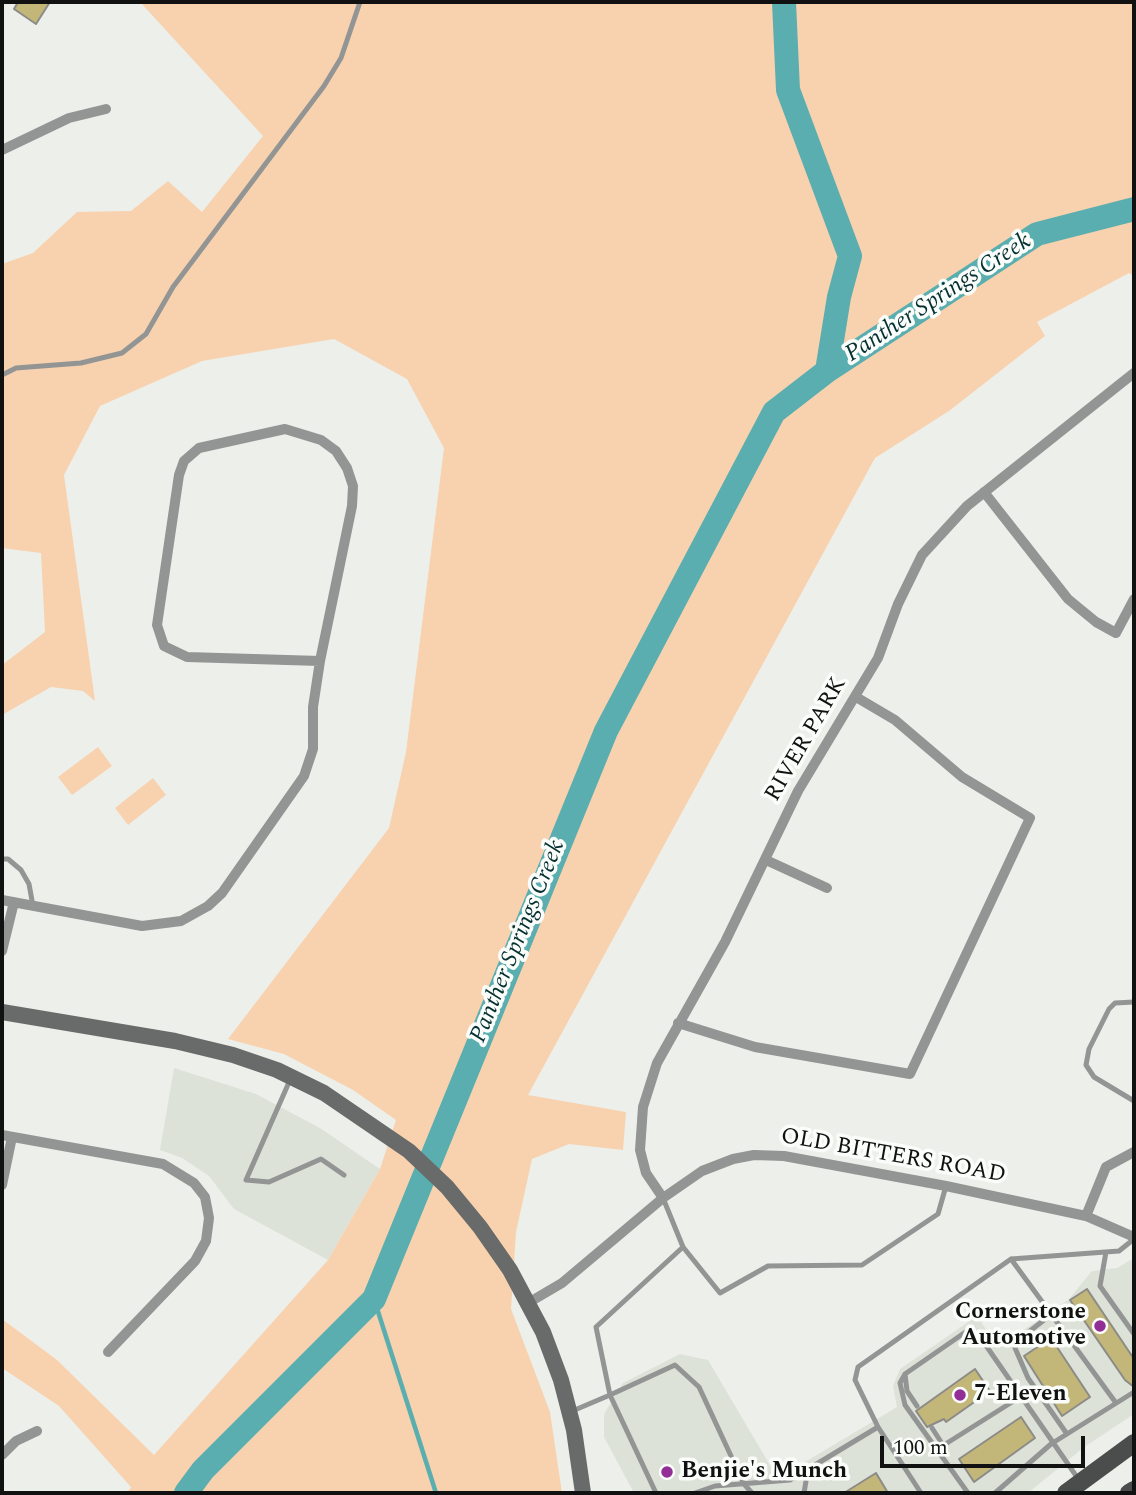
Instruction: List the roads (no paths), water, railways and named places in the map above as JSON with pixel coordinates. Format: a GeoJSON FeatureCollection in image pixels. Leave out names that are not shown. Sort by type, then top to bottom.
{"type":"FeatureCollection","features":[{"type":"Feature","properties":{"kind":"main road"},"geometry":{"type":"LineString","coordinates":[[2,1012],[211,1049],[291,1077],[324,1093],[383,1132],[447,1187],[481,1227],[510,1270],[543,1332],[569,1412],[583,1493]]}},
{"type":"Feature","properties":{"kind":"main road"},"geometry":{"type":"LineString","coordinates":[[1074,1488],[1134,1443]]}},
{"type":"Feature","properties":{"kind":"main road"},"geometry":{"type":"LineString","coordinates":[[1129,1493],[1134,1490]]}},
{"type":"Feature","properties":{"kind":"street"},"geometry":{"type":"LineString","coordinates":[[2,149],[69,118],[106,109]]}},
{"type":"Feature","properties":{"kind":"street","name":"RIVER PARK"},"geometry":{"type":"LineString","coordinates":[[663,1198],[646,1173],[640,1150],[643,1107],[657,1063],[725,942],[798,791],[878,658],[898,604],[922,555],[944,528],[984,492],[1134,373]]}},
{"type":"Feature","properties":{"kind":"street"},"geometry":{"type":"LineString","coordinates":[[2,900],[142,926],[181,921],[208,906],[222,893],[304,776],[313,749],[313,707],[320,661],[352,506],[352,486],[347,468],[336,452],[321,440],[285,429],[193,450],[184,461],[179,475],[175,502],[157,625],[164,646],[187,657],[320,661]]}},
{"type":"Feature","properties":{"kind":"street"},"geometry":{"type":"LineString","coordinates":[[984,492],[1068,599],[1115,633],[1134,599]]}},
{"type":"Feature","properties":{"kind":"street"},"geometry":{"type":"LineString","coordinates":[[678,1023],[755,1047],[910,1074],[1030,818],[962,776],[895,720],[856,697]]}},
{"type":"Feature","properties":{"kind":"street"},"geometry":{"type":"LineString","coordinates":[[766,860],[827,888]]}},
{"type":"Feature","properties":{"kind":"street"},"geometry":{"type":"LineString","coordinates":[[2,951],[14,902]]}},
{"type":"Feature","properties":{"kind":"street"},"geometry":{"type":"LineString","coordinates":[[2,1185],[7,1136],[163,1164],[194,1183],[205,1197],[209,1218],[206,1241],[195,1261],[108,1352]]}},
{"type":"Feature","properties":{"kind":"street"},"geometry":{"type":"LineString","coordinates":[[1086,1216],[1107,1167],[1134,1152]]}},
{"type":"Feature","properties":{"kind":"street","name":"OLD BITTERS ROAD"},"geometry":{"type":"LineString","coordinates":[[528,1303],[562,1283],[663,1198],[702,1171],[733,1159],[754,1155],[783,1156],[946,1186],[1086,1216],[1134,1238]]}},
{"type":"Feature","properties":{"kind":"street"},"geometry":{"type":"LineString","coordinates":[[2,1455],[16,1441],[37,1431]]}},
{"type":"Feature","properties":{"kind":"lane"},"geometry":{"type":"LineString","coordinates":[[2,375],[16,368],[81,363],[122,353],[146,334],[173,287],[324,86],[341,58],[360,2]]}},
{"type":"Feature","properties":{"kind":"lane"},"geometry":{"type":"LineString","coordinates":[[2,859],[21,870],[29,884],[33,906]]}},
{"type":"Feature","properties":{"kind":"lane"},"geometry":{"type":"LineString","coordinates":[[1134,1002],[1115,1003],[1109,1009],[1089,1049],[1086,1065],[1094,1077],[1134,1101]]}},
{"type":"Feature","properties":{"kind":"lane"},"geometry":{"type":"LineString","coordinates":[[291,1077],[246,1180],[269,1182],[321,1159],[344,1175]]}},
{"type":"Feature","properties":{"kind":"lane"},"geometry":{"type":"LineString","coordinates":[[663,1198],[683,1247],[720,1293],[768,1266],[862,1265],[938,1214],[946,1186]]}},
{"type":"Feature","properties":{"kind":"lane"},"geometry":{"type":"LineString","coordinates":[[921,1493],[878,1427],[855,1380],[858,1367],[1011,1259],[1119,1251],[1134,1238]]}},
{"type":"Feature","properties":{"kind":"lane"},"geometry":{"type":"LineString","coordinates":[[656,1493],[610,1395],[596,1327],[683,1247]]}},
{"type":"Feature","properties":{"kind":"lane"},"geometry":{"type":"LineString","coordinates":[[1106,1252],[1100,1286],[1134,1334]]}},
{"type":"Feature","properties":{"kind":"lane"},"geometry":{"type":"LineString","coordinates":[[1011,1259],[1116,1403]]}},
{"type":"Feature","properties":{"kind":"lane"},"geometry":{"type":"LineString","coordinates":[[1052,1314],[1022,1337],[1015,1348],[1023,1370],[1067,1434]]}},
{"type":"Feature","properties":{"kind":"lane"},"geometry":{"type":"LineString","coordinates":[[968,1493],[905,1405],[900,1383],[905,1374],[967,1331],[978,1334],[1051,1444],[1074,1488]]}},
{"type":"Feature","properties":{"kind":"lane"},"geometry":{"type":"LineString","coordinates":[[569,1412],[675,1365],[699,1387],[744,1484],[752,1493]]}},
{"type":"Feature","properties":{"kind":"lane"},"geometry":{"type":"LineString","coordinates":[[905,1374],[907,1391],[916,1406]]}},
{"type":"Feature","properties":{"kind":"lane"},"geometry":{"type":"LineString","coordinates":[[995,1493],[1051,1444],[1134,1392]]}},
{"type":"Feature","properties":{"kind":"lane"},"geometry":{"type":"LineString","coordinates":[[936,1450],[1020,1397]]}},
{"type":"Feature","properties":{"kind":"lane"},"geometry":{"type":"LineString","coordinates":[[695,1493],[715,1486],[790,1480],[878,1427]]}},
{"type":"Feature","properties":{"kind":"lane"},"geometry":{"type":"LineString","coordinates":[[932,1428],[943,1445]]}},
{"type":"Feature","properties":{"kind":"lane"},"geometry":{"type":"LineString","coordinates":[[804,1493],[808,1469]]}},
{"type":"Feature","properties":{"kind":"waterway","name":"Panther Springs Creek"},"geometry":{"type":"LineString","coordinates":[[784,2],[788,90],[850,256],[839,297],[827,371]]}},
{"type":"Feature","properties":{"kind":"waterway","name":"Panther Springs Creek"},"geometry":{"type":"LineString","coordinates":[[186,1493],[203,1470],[374,1299],[606,731],[774,412],[827,371],[1037,234],[1134,209]]}},
{"type":"Feature","properties":{"kind":"waterway"},"geometry":{"type":"LineString","coordinates":[[374,1299],[436,1493]]}},
{"type":"Feature","properties":{"kind":"place","name":"Cornerstone Automotive"},"geometry":{"type":"Point","coordinates":[1100,1326]}},
{"type":"Feature","properties":{"kind":"place","name":"7-Eleven"},"geometry":{"type":"Point","coordinates":[960,1395]}},
{"type":"Feature","properties":{"kind":"place","name":"Benjie's Munch"},"geometry":{"type":"Point","coordinates":[667,1472]}}]}
